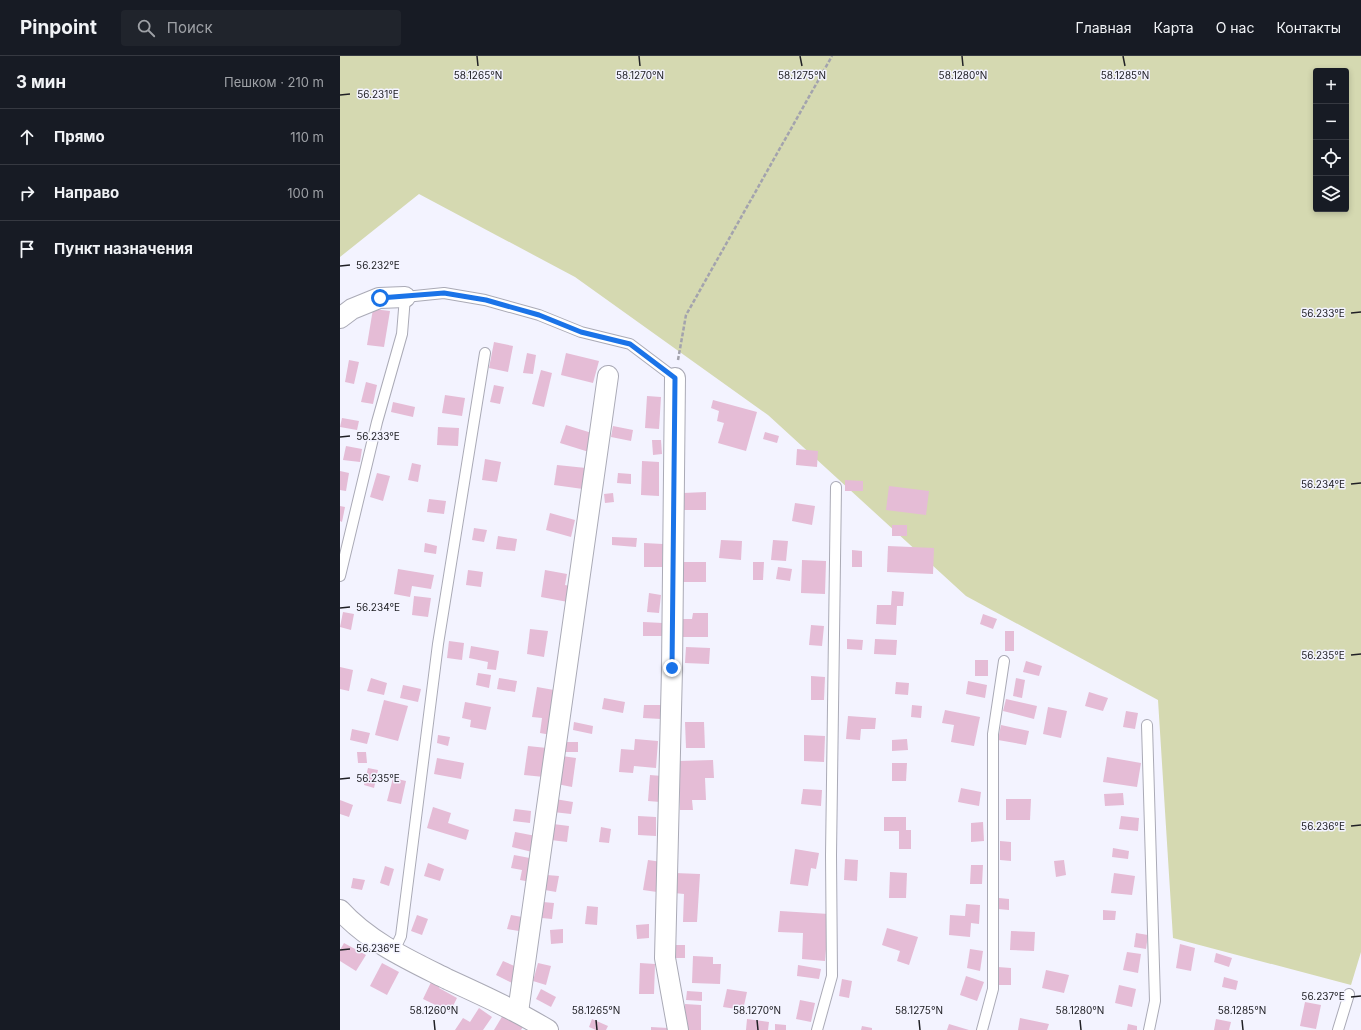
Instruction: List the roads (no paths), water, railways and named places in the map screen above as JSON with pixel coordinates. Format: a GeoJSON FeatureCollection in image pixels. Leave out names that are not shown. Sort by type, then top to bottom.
{"type":"FeatureCollection","features":[{"type":"Feature","properties":{"kind":"street"},"geometry":{"type":"LineString","coordinates":[[340,318],[352,309],[380,298],[405,297]]}},
{"type":"Feature","properties":{"kind":"street"},"geometry":{"type":"LineString","coordinates":[[518,1012],[608,376]]}},
{"type":"Feature","properties":{"kind":"street"},"geometry":{"type":"LineString","coordinates":[[675,378],[672,668],[665,958],[678,1030]]}},
{"type":"Feature","properties":{"kind":"street"},"geometry":{"type":"LineString","coordinates":[[340,910],[347,918],[393,953],[518,1012],[548,1030]]}},
{"type":"Feature","properties":{"kind":"lane"},"geometry":{"type":"LineString","coordinates":[[340,576],[377,422],[402,334],[405,297],[444,293],[486,300],[539,315],[581,332],[630,344],[675,378]]}},
{"type":"Feature","properties":{"kind":"lane"},"geometry":{"type":"LineString","coordinates":[[393,953],[401,936],[438,644],[485,353]]}},
{"type":"Feature","properties":{"kind":"lane"},"geometry":{"type":"LineString","coordinates":[[817,1030],[832,976],[830,855],[836,487]]}},
{"type":"Feature","properties":{"kind":"lane"},"geometry":{"type":"LineString","coordinates":[[982,1030],[993,989],[993,734],[1004,661]]}},
{"type":"Feature","properties":{"kind":"lane"},"geometry":{"type":"LineString","coordinates":[[1147,725],[1156,1001],[1149,1030]]}},
{"type":"Feature","properties":{"kind":"lane"},"geometry":{"type":"LineString","coordinates":[[1338,1030],[1349,994]]}}]}
